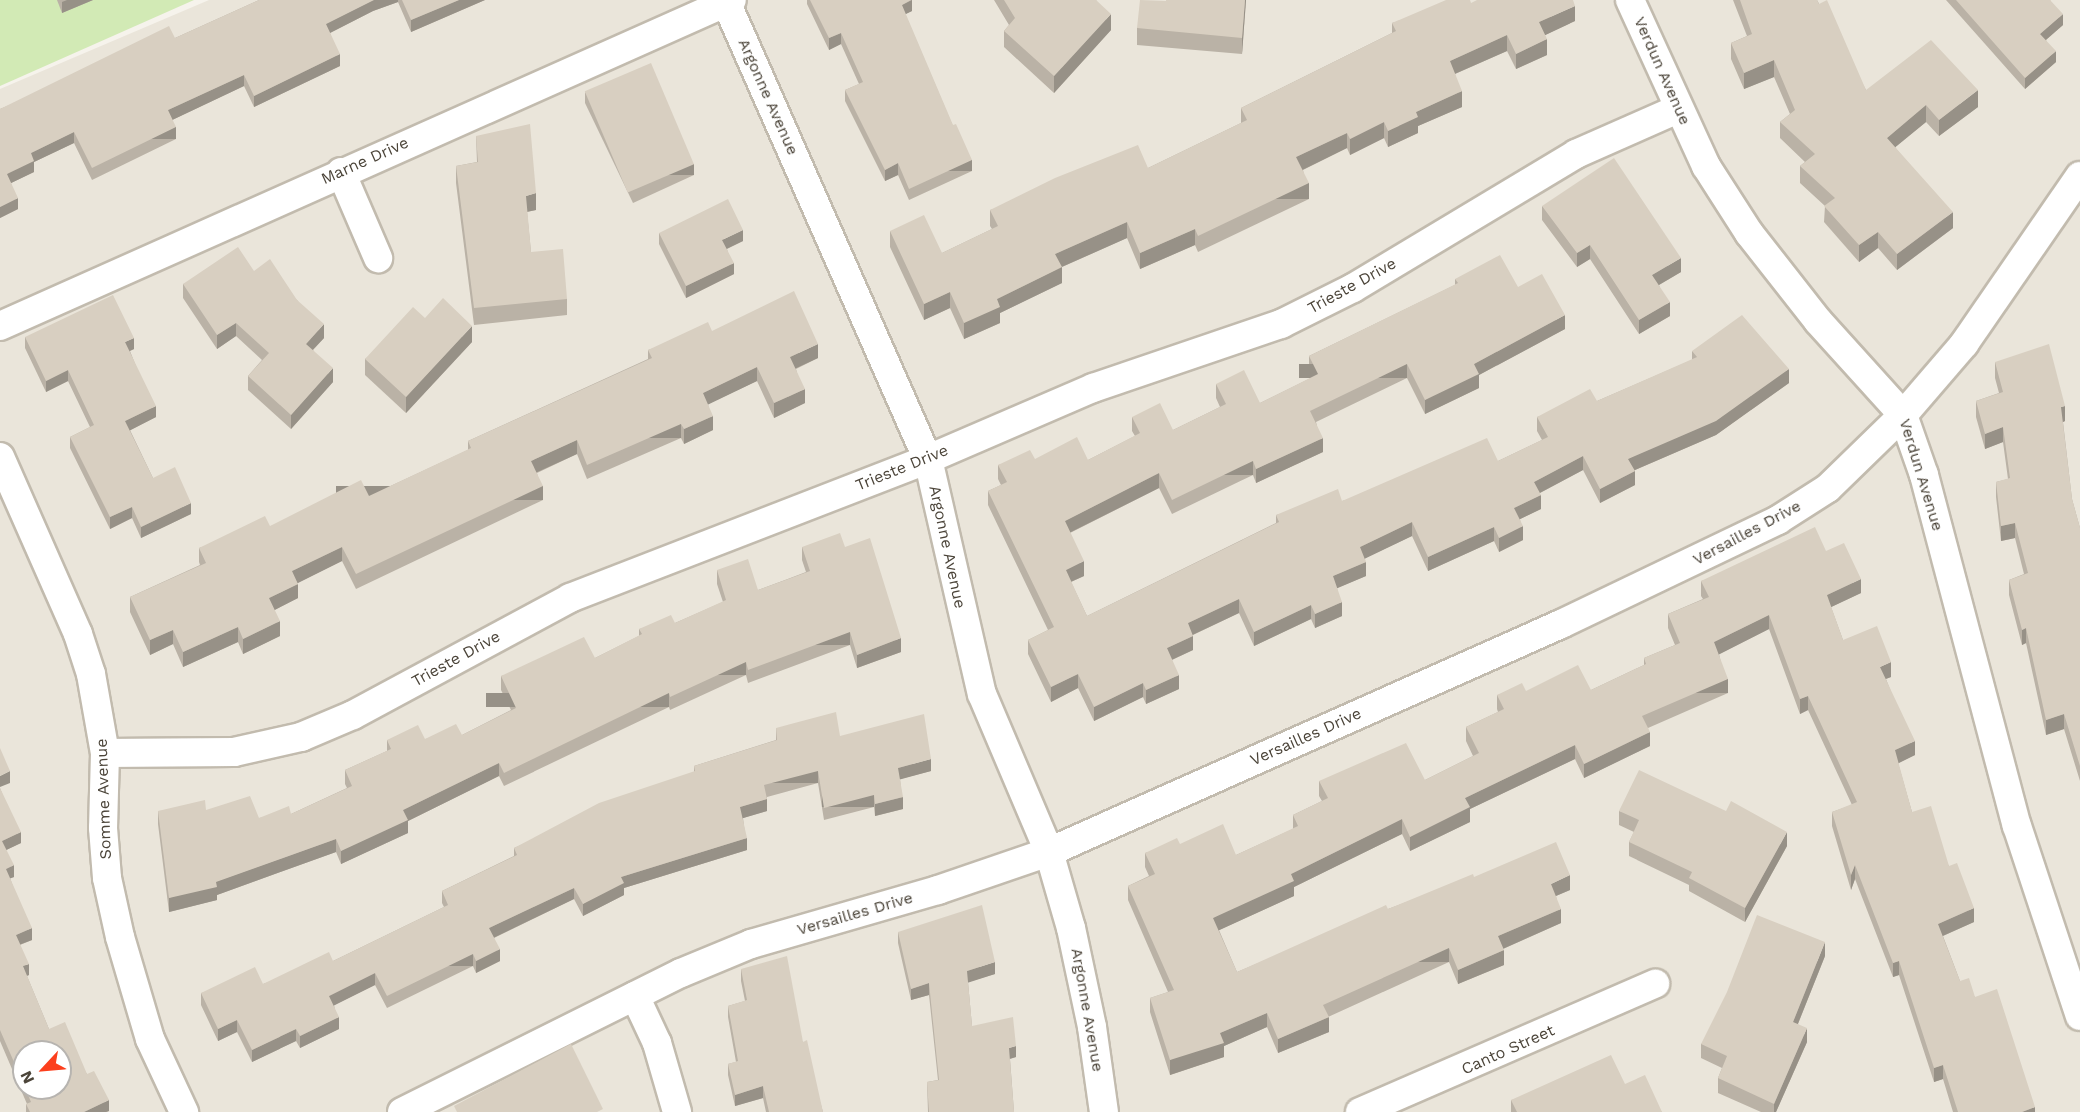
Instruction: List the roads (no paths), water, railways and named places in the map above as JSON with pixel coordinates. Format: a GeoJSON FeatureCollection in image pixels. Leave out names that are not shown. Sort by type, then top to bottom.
{"type":"FeatureCollection","features":[{"type":"Feature","properties":{"kind":"street","name":"Verdun Avenue"},"geometry":{"type":"LineString","coordinates":[[1630,0],[1706,166],[1749,233],[1818,321],[1903,416],[1924,476],[2016,826],[2080,1016]]}},
{"type":"Feature","properties":{"kind":"street","name":"Marne Drive"},"geometry":{"type":"LineString","coordinates":[[0,326],[341,172],[729,1]]}},
{"type":"Feature","properties":{"kind":"street","name":"Argonne Avenue"},"geometry":{"type":"LineString","coordinates":[[729,1],[928,459],[982,694],[1049,852],[1071,928],[1092,1027],[1104,1112]]}},
{"type":"Feature","properties":{"kind":"street","name":"Trieste Drive"},"geometry":{"type":"LineString","coordinates":[[105,753],[234,752],[301,737],[354,715],[570,598],[928,459],[1093,388],[1281,324],[1353,288],[1576,154],[1678,109]]}},
{"type":"Feature","properties":{"kind":"street"},"geometry":{"type":"LineString","coordinates":[[341,172],[378,258]]}},
{"type":"Feature","properties":{"kind":"street","name":"Versailles Drive"},"geometry":{"type":"LineString","coordinates":[[402,1112],[635,996],[751,944],[938,890],[1049,852],[1744,538],[1828,488],[1903,416],[1964,344],[2080,176]]}},
{"type":"Feature","properties":{"kind":"street","name":"Somme Avenue"},"geometry":{"type":"LineString","coordinates":[[0,457],[78,634],[92,674],[105,753],[104,838],[120,937],[150,1039],[184,1112]]}},
{"type":"Feature","properties":{"kind":"street","name":"Canto Street"},"geometry":{"type":"LineString","coordinates":[[1360,1112],[1655,984]]}},
{"type":"Feature","properties":{"kind":"street"},"geometry":{"type":"LineString","coordinates":[[635,996],[657,1043],[677,1112]]}}]}
